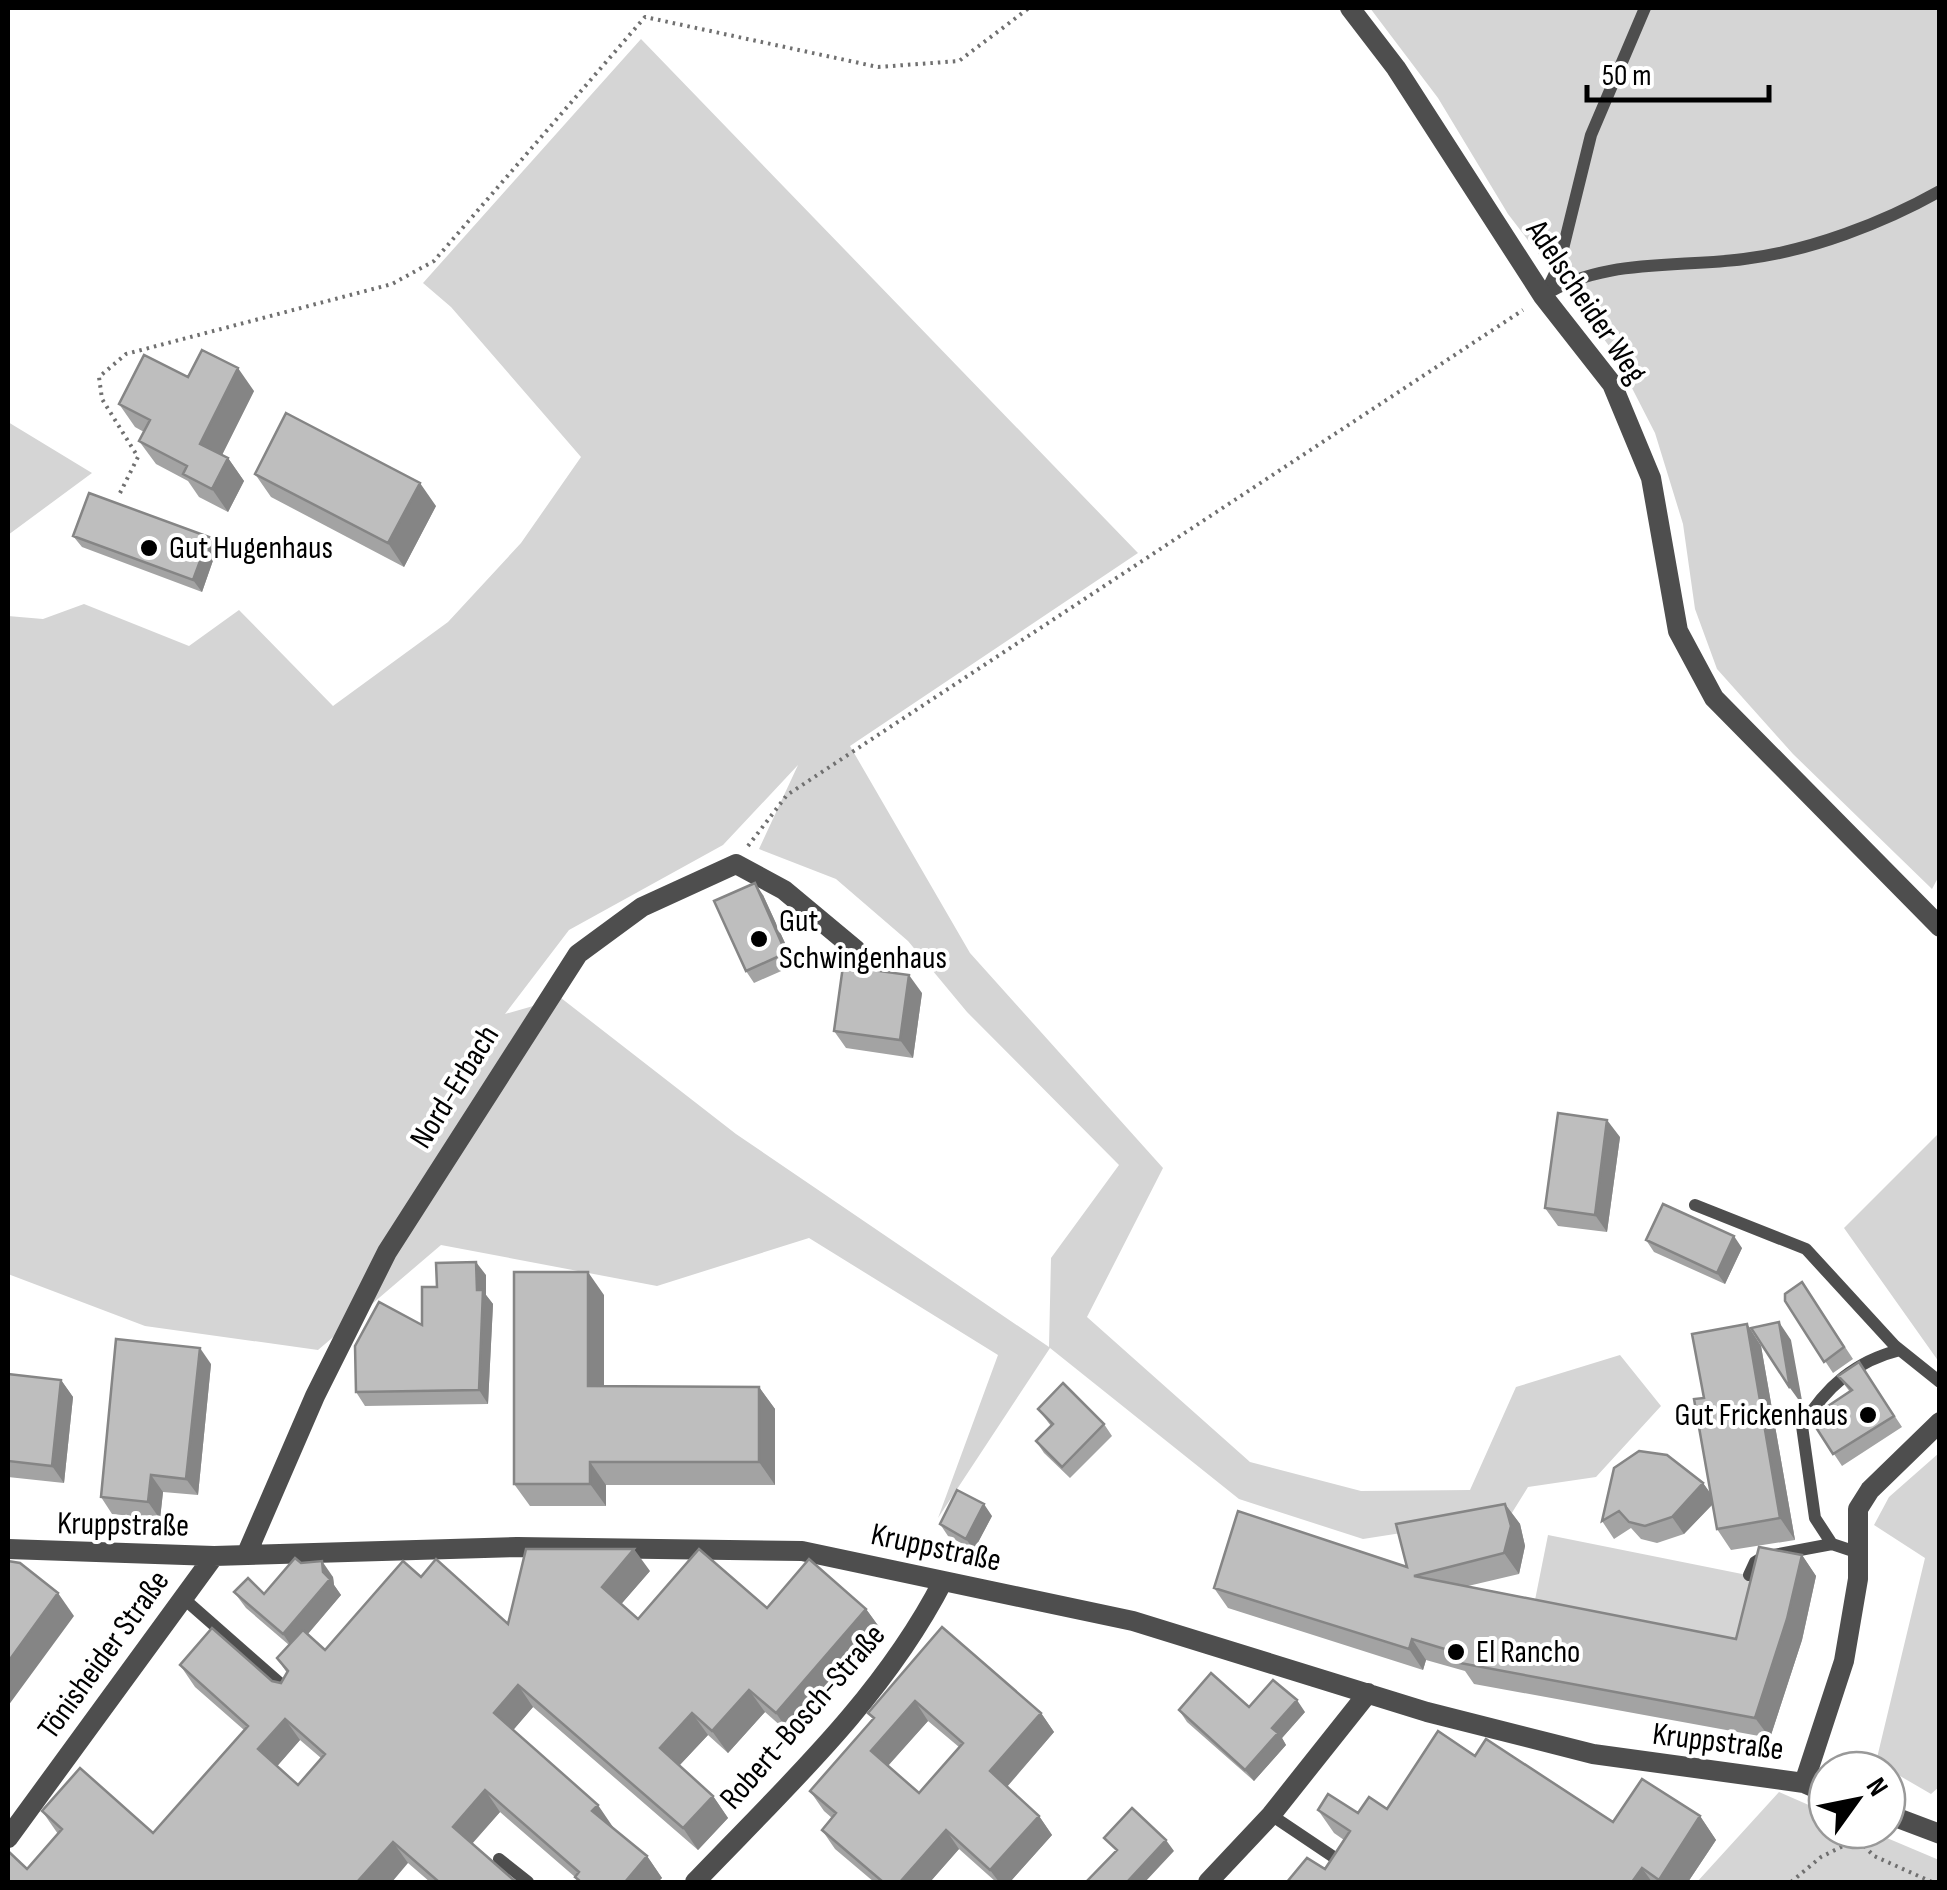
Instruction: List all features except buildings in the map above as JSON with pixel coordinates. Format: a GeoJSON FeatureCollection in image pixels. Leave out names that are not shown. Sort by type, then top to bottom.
{"type":"FeatureCollection","features":[{"type":"Feature","properties":{"kind":"street","name":"Adelscheider Weg"},"geometry":{"type":"LineString","coordinates":[[1350,8],[1396,68],[1544,296],[1612,384],[1651,478],[1678,631],[1714,698],[1940,927]]}},
{"type":"Feature","properties":{"kind":"street"},"geometry":{"type":"LineString","coordinates":[[736,864],[784,890],[856,950]]}},
{"type":"Feature","properties":{"kind":"street","name":"Nord-Erbach"},"geometry":{"type":"LineString","coordinates":[[246,1553],[315,1396],[388,1252],[578,954],[642,908],[736,864]]}},
{"type":"Feature","properties":{"kind":"street"},"geometry":{"type":"LineString","coordinates":[[1804,1783],[1844,1661],[1859,1554],[1857,1522],[1864,1500],[1940,1422]]}},
{"type":"Feature","properties":{"kind":"street","name":"Kruppstraße"},"geometry":{"type":"LineString","coordinates":[[8,1550],[214,1556],[517,1546],[768,1549],[857,1561],[1133,1621],[1368,1693],[1592,1754],[1807,1784]]}},
{"type":"Feature","properties":{"kind":"street","name":"Tönisheider Straße"},"geometry":{"type":"LineString","coordinates":[[8,1838],[214,1556]]}},
{"type":"Feature","properties":{"kind":"street","name":"Robert-Bosch-Straße"},"geometry":{"type":"LineString","coordinates":[[694,1882],[818,1753],[900,1658],[943,1581]]}},
{"type":"Feature","properties":{"kind":"street"},"geometry":{"type":"LineString","coordinates":[[1208,1882],[1271,1815],[1368,1693]]}},
{"type":"Feature","properties":{"kind":"street"},"geometry":{"type":"LineString","coordinates":[[1907,1822],[1940,1834]]}},
{"type":"Feature","properties":{"kind":"lane"},"geometry":{"type":"LineString","coordinates":[[1544,296],[1559,265],[1591,135],[1645,8]]}},
{"type":"Feature","properties":{"kind":"lane"},"geometry":{"type":"LineString","coordinates":[[1544,296],[1589,272],[1748,259],[1820,241],[1940,191]]}},
{"type":"Feature","properties":{"kind":"lane"},"geometry":{"type":"LineString","coordinates":[[1694,1205],[1806,1249],[1900,1350],[1940,1382]]}},
{"type":"Feature","properties":{"kind":"lane"},"geometry":{"type":"LineString","coordinates":[[1832,1544],[1815,1518],[1802,1426],[1841,1378],[1876,1356],[1900,1350]]}},
{"type":"Feature","properties":{"kind":"lane"},"geometry":{"type":"LineString","coordinates":[[1749,1575],[1755,1562],[1763,1558],[1832,1544],[1859,1554]]}},
{"type":"Feature","properties":{"kind":"lane"},"geometry":{"type":"LineString","coordinates":[[183,1598],[294,1696]]}},
{"type":"Feature","properties":{"kind":"lane"},"geometry":{"type":"LineString","coordinates":[[1271,1815],[1348,1867]]}},
{"type":"Feature","properties":{"kind":"lane"},"geometry":{"type":"LineString","coordinates":[[500,1859],[528,1882]]}},
{"type":"Feature","properties":{"kind":"path"},"geometry":{"type":"LineString","coordinates":[[120,493],[138,456],[102,399],[100,377],[126,354],[392,284],[434,261],[645,17],[878,67],[959,61],[1029,8]]}},
{"type":"Feature","properties":{"kind":"path"},"geometry":{"type":"LineString","coordinates":[[736,864],[787,796],[1544,296]]}},
{"type":"Feature","properties":{"kind":"path"},"geometry":{"type":"LineString","coordinates":[[1791,1882],[1835,1850]]}},
{"type":"Feature","properties":{"kind":"path"},"geometry":{"type":"LineString","coordinates":[[1867,1850],[1932,1882]]}},
{"type":"Feature","properties":{"kind":"shaded area"},"geometry":{"type":"Polygon","coordinates":[[[1370,8],[1939,8],[1940,874],[1932,889],[1793,754],[1717,669],[1695,609],[1683,524],[1655,433],[1613,351],[1508,214],[1438,98],[1370,8]]]}},
{"type":"Feature","properties":{"kind":"shaded area"},"geometry":{"type":"Polygon","coordinates":[[[641,39],[1138,553],[850,746],[970,953],[1163,1168],[1087,1317],[1250,1462],[1361,1491],[1470,1490],[1516,1387],[1620,1355],[1661,1406],[1596,1477],[1528,1487],[1510,1516],[1363,1539],[1239,1499],[1050,1348],[938,1518],[998,1355],[809,1238],[657,1286],[441,1245],[318,1350],[145,1326],[8,1274],[8,616],[43,619],[84,604],[189,646],[239,610],[333,706],[448,622],[521,543],[581,457],[451,307],[423,283],[641,39]],[[798,765],[723,845],[569,930],[505,1014],[561,998],[736,1134],[1049,1347],[1051,1258],[1119,1165],[967,1012],[908,941],[836,879],[759,849],[798,765]]]}},
{"type":"Feature","properties":{"kind":"shaded area"},"geometry":{"type":"Polygon","coordinates":[[[8,422],[92,473],[8,535],[8,422]]]}},
{"type":"Feature","properties":{"kind":"shaded area"},"geometry":{"type":"Polygon","coordinates":[[[1939,1133],[1939,1362],[1844,1228],[1939,1133]]]}},
{"type":"Feature","properties":{"kind":"shaded area"},"geometry":{"type":"Polygon","coordinates":[[[1939,1453],[1940,1786],[1931,1794],[1907,1780],[1907,1750],[1879,1750],[1925,1558],[1874,1525],[1889,1497],[1939,1453]]]}},
{"type":"Feature","properties":{"kind":"shaded area"},"geometry":{"type":"Polygon","coordinates":[[[1548,1535],[1762,1578],[1746,1658],[1532,1615],[1548,1535]]]}},
{"type":"Feature","properties":{"kind":"shaded area"},"geometry":{"type":"Polygon","coordinates":[[[1779,1792],[1807,1804],[1807,1850],[1907,1850],[1907,1846],[1939,1860],[1939,1882],[1697,1882],[1779,1792]]]}},
{"type":"Feature","properties":{"kind":"place","name":"Gut Hugenhaus"},"geometry":{"type":"Point","coordinates":[149,548]}},
{"type":"Feature","properties":{"kind":"place","name":"Gut Schwingenhaus"},"geometry":{"type":"Point","coordinates":[759,939]}},
{"type":"Feature","properties":{"kind":"place","name":"Gut Frickenhaus"},"geometry":{"type":"Point","coordinates":[1868,1415]}},
{"type":"Feature","properties":{"kind":"place","name":"El Rancho"},"geometry":{"type":"Point","coordinates":[1456,1652]}}]}
